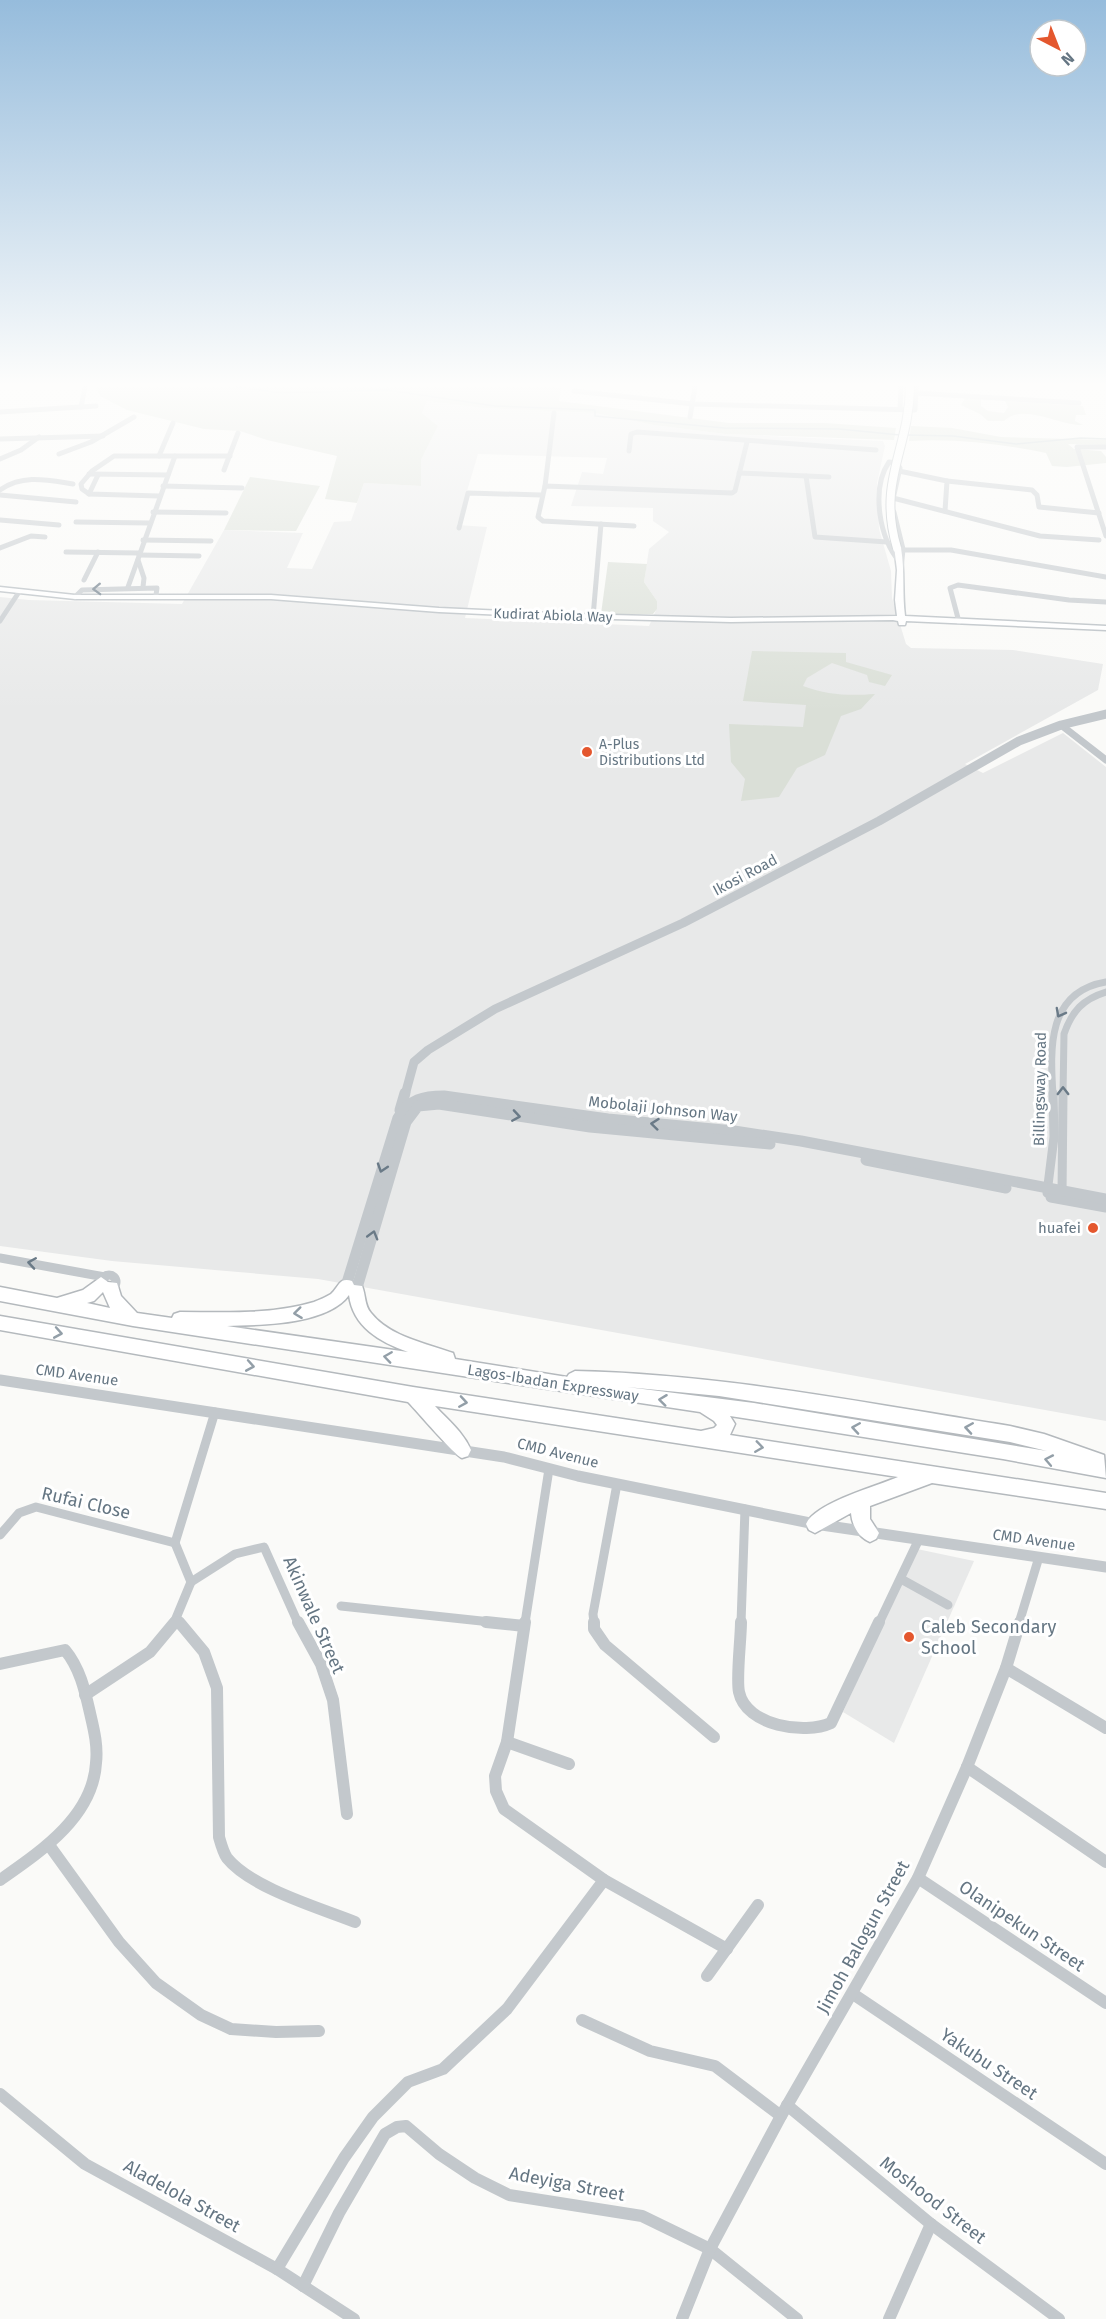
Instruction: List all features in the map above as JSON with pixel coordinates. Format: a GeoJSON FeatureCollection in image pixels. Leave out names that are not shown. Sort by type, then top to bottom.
{"type":"FeatureCollection","features":[{"type":"Feature","properties":{"kind":"highway"},"geometry":{"type":"LineString","coordinates":[[56,1304],[88,1296],[106,1283],[114,1300],[133,1319],[247,1317],[309,1312],[333,1303],[351,1289],[359,1310],[368,1321],[384,1333],[406,1344],[481,1370]]}},
{"type":"Feature","properties":{"kind":"highway","name":"Lagos-Ibadan Expressway"},"geometry":{"type":"LineString","coordinates":[[0,1294],[133,1319],[481,1370],[706,1406],[754,1411],[1106,1470]]}},
{"type":"Feature","properties":{"kind":"highway"},"geometry":{"type":"LineString","coordinates":[[0,1323],[413,1395],[1106,1501]]}},
{"type":"Feature","properties":{"kind":"highway"},"geometry":{"type":"LineString","coordinates":[[550,1382],[570,1379],[639,1380],[719,1388],[1011,1434],[1044,1442],[1106,1464]]}},
{"type":"Feature","properties":{"kind":"highway"},"geometry":{"type":"LineString","coordinates":[[413,1395],[451,1434],[462,1450]]}},
{"type":"Feature","properties":{"kind":"highway"},"geometry":{"type":"LineString","coordinates":[[688,1436],[714,1437],[725,1429],[724,1419],[706,1406]]}},
{"type":"Feature","properties":{"kind":"highway"},"geometry":{"type":"LineString","coordinates":[[815,1524],[835,1511],[913,1480],[927,1476],[946,1475]]}},
{"type":"Feature","properties":{"kind":"highway"},"geometry":{"type":"LineString","coordinates":[[862,1501],[859,1515],[863,1526],[870,1533]]}},
{"type":"Feature","properties":{"kind":"main road"},"geometry":{"type":"LineString","coordinates":[[889,495],[891,528],[900,549],[898,620]]}},
{"type":"Feature","properties":{"kind":"main road","name":"Kudirat Abiola Way"},"geometry":{"type":"LineString","coordinates":[[0,589],[17,594],[60,600],[143,594],[256,597],[434,610],[593,617],[898,620],[1106,630]]}},
{"type":"Feature","properties":{"kind":"main road","name":"Kudirat Abiola Way"},"geometry":{"type":"LineString","coordinates":[[0,594],[75,597],[143,594],[437,614],[581,621],[746,624],[898,620],[1106,630]]}},
{"type":"Feature","properties":{"kind":"street"},"geometry":{"type":"LineString","coordinates":[[2,495],[76,502]]}},
{"type":"Feature","properties":{"kind":"street"},"geometry":{"type":"LineString","coordinates":[[128,587],[159,496],[132,495]]}},
{"type":"Feature","properties":{"kind":"street"},"geometry":{"type":"LineString","coordinates":[[459,528],[467,495]]}},
{"type":"Feature","properties":{"kind":"street"},"geometry":{"type":"LineString","coordinates":[[542,495],[539,519],[634,526]]}},
{"type":"Feature","properties":{"kind":"street"},"geometry":{"type":"LineString","coordinates":[[809,495],[814,537],[887,542]]}},
{"type":"Feature","properties":{"kind":"street"},"geometry":{"type":"LineString","coordinates":[[880,495],[887,542],[893,557],[901,566]]}},
{"type":"Feature","properties":{"kind":"street"},"geometry":{"type":"LineString","coordinates":[[945,511],[946,495]]}},
{"type":"Feature","properties":{"kind":"street"},"geometry":{"type":"LineString","coordinates":[[1036,495],[1039,507],[1099,513]]}},
{"type":"Feature","properties":{"kind":"street"},"geometry":{"type":"LineString","coordinates":[[1093,495],[1106,536]]}},
{"type":"Feature","properties":{"kind":"street"},"geometry":{"type":"LineString","coordinates":[[1099,540],[1040,536],[894,498],[900,549],[951,550],[1106,577]]}},
{"type":"Feature","properties":{"kind":"street"},"geometry":{"type":"LineString","coordinates":[[153,512],[226,513]]}},
{"type":"Feature","properties":{"kind":"street"},"geometry":{"type":"LineString","coordinates":[[0,520],[59,525]]}},
{"type":"Feature","properties":{"kind":"street"},"geometry":{"type":"LineString","coordinates":[[76,522],[149,523]]}},
{"type":"Feature","properties":{"kind":"street"},"geometry":{"type":"LineString","coordinates":[[593,617],[601,524]]}},
{"type":"Feature","properties":{"kind":"street"},"geometry":{"type":"LineString","coordinates":[[0,548],[31,536],[45,537]]}},
{"type":"Feature","properties":{"kind":"street"},"geometry":{"type":"LineString","coordinates":[[143,540],[211,541]]}},
{"type":"Feature","properties":{"kind":"street"},"geometry":{"type":"LineString","coordinates":[[66,552],[139,556],[199,556]]}},
{"type":"Feature","properties":{"kind":"street"},"geometry":{"type":"LineString","coordinates":[[84,579],[98,552]]}},
{"type":"Feature","properties":{"kind":"street"},"geometry":{"type":"LineString","coordinates":[[75,597],[82,590],[128,587],[143,594],[144,578],[139,556]]}},
{"type":"Feature","properties":{"kind":"street"},"geometry":{"type":"LineString","coordinates":[[959,622],[950,588],[958,585],[1014,591],[1069,601],[1106,602]]}},
{"type":"Feature","properties":{"kind":"street"},"geometry":{"type":"LineString","coordinates":[[0,621],[17,594]]}},
{"type":"Feature","properties":{"kind":"street","name":"Ikosi Road"},"geometry":{"type":"LineString","coordinates":[[406,1108],[412,1068],[419,1057],[505,1004],[651,939],[879,821],[998,752],[1061,725],[1106,714]]}},
{"type":"Feature","properties":{"kind":"street"},"geometry":{"type":"LineString","coordinates":[[1061,725],[1106,760]]}},
{"type":"Feature","properties":{"kind":"street","name":"Billingsway Road"},"geometry":{"type":"LineString","coordinates":[[1047,1192],[1054,1129],[1052,1060],[1054,1024],[1065,1004],[1074,996],[1086,988],[1106,982]]}},
{"type":"Feature","properties":{"kind":"street","name":"Billingsway Road"},"geometry":{"type":"LineString","coordinates":[[1062,1195],[1064,1034],[1073,1010],[1091,998],[1106,992]]}},
{"type":"Feature","properties":{"kind":"street"},"geometry":{"type":"LineString","coordinates":[[411,1077],[425,1096]]}},
{"type":"Feature","properties":{"kind":"street","name":"Mobolaji Johnson Way"},"geometry":{"type":"LineString","coordinates":[[425,1096],[611,1129],[800,1147],[1047,1192]]}},
{"type":"Feature","properties":{"kind":"street","name":"Mobolaji Johnson Way"},"geometry":{"type":"LineString","coordinates":[[425,1096],[444,1096],[608,1119],[734,1131],[801,1141],[1062,1195],[1106,1207]]}},
{"type":"Feature","properties":{"kind":"street","name":"Mobolaji Johnson Way"},"geometry":{"type":"LineString","coordinates":[[406,1108],[418,1106],[425,1096]]}},
{"type":"Feature","properties":{"kind":"street"},"geometry":{"type":"LineString","coordinates":[[351,1289],[398,1118],[406,1108]]}},
{"type":"Feature","properties":{"kind":"street"},"geometry":{"type":"LineString","coordinates":[[351,1289],[406,1122],[406,1108]]}},
{"type":"Feature","properties":{"kind":"street","name":"Mobolaji Johnson Way"},"geometry":{"type":"LineString","coordinates":[[1062,1195],[1106,1199]]}},
{"type":"Feature","properties":{"kind":"street"},"geometry":{"type":"LineString","coordinates":[[0,1258],[106,1283]]}},
{"type":"Feature","properties":{"kind":"street","name":"CMD Avenue"},"geometry":{"type":"LineString","coordinates":[[0,1380],[462,1450],[815,1524],[1106,1567]]}},
{"type":"Feature","properties":{"kind":"street"},"geometry":{"type":"LineString","coordinates":[[86,1695],[150,1652],[177,1620],[191,1582],[175,1543],[215,1412]]}},
{"type":"Feature","properties":{"kind":"street"},"geometry":{"type":"LineString","coordinates":[[549,1469],[507,1742],[494,1781],[495,1793],[504,1809],[604,1880],[727,1949]]}},
{"type":"Feature","properties":{"kind":"street"},"geometry":{"type":"LineString","coordinates":[[617,1484],[593,1614],[594,1629],[605,1646],[714,1737]]}},
{"type":"Feature","properties":{"kind":"street","name":"Rufai Close"},"geometry":{"type":"LineString","coordinates":[[0,1535],[17,1513],[26,1508],[36,1507],[175,1543]]}},
{"type":"Feature","properties":{"kind":"street"},"geometry":{"type":"LineString","coordinates":[[746,1509],[739,1693],[761,1719],[811,1730],[823,1728],[831,1723],[919,1539]]}},
{"type":"Feature","properties":{"kind":"street","name":"Akinwale Street"},"geometry":{"type":"LineString","coordinates":[[191,1582],[254,1546],[264,1547],[299,1625],[321,1664],[333,1700],[347,1814]]}},
{"type":"Feature","properties":{"kind":"street","name":"Jimoh Balogun Street"},"geometry":{"type":"LineString","coordinates":[[682,2319],[710,2249],[784,2111],[918,1878],[967,1767],[1006,1668],[1039,1557]]}},
{"type":"Feature","properties":{"kind":"street"},"geometry":{"type":"LineString","coordinates":[[901,1579],[948,1605]]}},
{"type":"Feature","properties":{"kind":"street"},"geometry":{"type":"LineString","coordinates":[[341,1606],[524,1626]]}},
{"type":"Feature","properties":{"kind":"street"},"geometry":{"type":"LineString","coordinates":[[177,1620],[204,1652],[217,1688],[219,1837],[226,1857],[237,1869],[271,1887],[355,1922]]}},
{"type":"Feature","properties":{"kind":"street"},"geometry":{"type":"LineString","coordinates":[[0,1664],[65,1650],[71,1656],[86,1695],[96,1741],[96,1764],[92,1788],[74,1818],[50,1845],[0,1880]]}},
{"type":"Feature","properties":{"kind":"street"},"geometry":{"type":"LineString","coordinates":[[1006,1668],[1106,1728]]}},
{"type":"Feature","properties":{"kind":"street"},"geometry":{"type":"LineString","coordinates":[[507,1742],[569,1764]]}},
{"type":"Feature","properties":{"kind":"street"},"geometry":{"type":"LineString","coordinates":[[967,1767],[1106,1862]]}},
{"type":"Feature","properties":{"kind":"street"},"geometry":{"type":"LineString","coordinates":[[50,1845],[127,1950],[156,1983],[201,2015],[231,2029],[276,2032],[319,2031]]}},
{"type":"Feature","properties":{"kind":"street","name":"Olanipekun Street"},"geometry":{"type":"LineString","coordinates":[[918,1878],[1106,2003]]}},
{"type":"Feature","properties":{"kind":"street"},"geometry":{"type":"LineString","coordinates":[[277,2269],[344,2158],[373,2117],[408,2082],[443,2069],[507,2009],[604,1880]]}},
{"type":"Feature","properties":{"kind":"street"},"geometry":{"type":"LineString","coordinates":[[707,1976],[758,1905]]}},
{"type":"Feature","properties":{"kind":"street","name":"Yakubu Street"},"geometry":{"type":"LineString","coordinates":[[853,1994],[1106,2164]]}},
{"type":"Feature","properties":{"kind":"street","name":"Moshood Street"},"geometry":{"type":"LineString","coordinates":[[582,2020],[650,2051],[715,2066],[784,2111],[1059,2319]]}},
{"type":"Feature","properties":{"kind":"street","name":"Aladelola Street"},"geometry":{"type":"LineString","coordinates":[[0,2094],[85,2164],[277,2269],[354,2319]]}},
{"type":"Feature","properties":{"kind":"street","name":"Adeyiga Street"},"geometry":{"type":"LineString","coordinates":[[303,2286],[339,2213],[385,2134],[397,2127],[406,2126],[448,2160],[475,2178],[509,2194],[642,2216],[710,2249],[797,2319]]}},
{"type":"Feature","properties":{"kind":"street"},"geometry":{"type":"LineString","coordinates":[[889,2319],[931,2224]]}},
{"type":"Feature","properties":{"kind":"shaded area"},"geometry":{"type":"Polygon","coordinates":[[[241,495],[315,495],[296,531],[224,530],[241,495]]]}},
{"type":"Feature","properties":{"kind":"shaded area"},"geometry":{"type":"Polygon","coordinates":[[[326,495],[360,495],[357,503],[325,499],[326,495]]]}},
{"type":"Feature","properties":{"kind":"shaded area"},"geometry":{"type":"Polygon","coordinates":[[[360,495],[466,495],[457,525],[487,527],[465,618],[649,626],[657,608],[657,601],[644,582],[649,549],[669,532],[653,521],[653,508],[571,506],[574,495],[878,495],[879,529],[891,571],[892,598],[906,644],[911,648],[1013,650],[1103,664],[1098,690],[965,764],[983,773],[1063,733],[1106,767],[1106,1421],[318,1279],[112,1261],[0,1246],[0,597],[29,600],[182,604],[224,530],[303,533],[287,568],[312,569],[334,522],[351,521],[360,495]]]}},
{"type":"Feature","properties":{"kind":"shaded area"},"geometry":{"type":"Polygon","coordinates":[[[608,562],[647,564],[644,582],[657,601],[657,609],[653,614],[601,614],[608,562]]]}},
{"type":"Feature","properties":{"kind":"shaded area"},"geometry":{"type":"Polygon","coordinates":[[[752,651],[846,653],[846,662],[892,675],[885,686],[869,682],[867,675],[832,663],[807,678],[803,686],[821,691],[847,695],[875,694],[861,709],[841,716],[825,755],[797,768],[779,797],[741,801],[745,779],[731,762],[729,724],[803,727],[806,705],[743,701],[752,651]]]}},
{"type":"Feature","properties":{"kind":"shaded area","name":"Caleb Secondary School"},"geometry":{"type":"Polygon","coordinates":[[[917,1549],[974,1561],[894,1743],[843,1712],[917,1549]]]}},
{"type":"Feature","properties":{"kind":"place","name":"A-Plus Distributions Ltd"},"geometry":{"type":"Point","coordinates":[587,752]}},
{"type":"Feature","properties":{"kind":"place","name":"huafei"},"geometry":{"type":"Point","coordinates":[1093,1228]}},
{"type":"Feature","properties":{"kind":"place","name":"Caleb Secondary School"},"geometry":{"type":"Point","coordinates":[909,1637]}}]}
